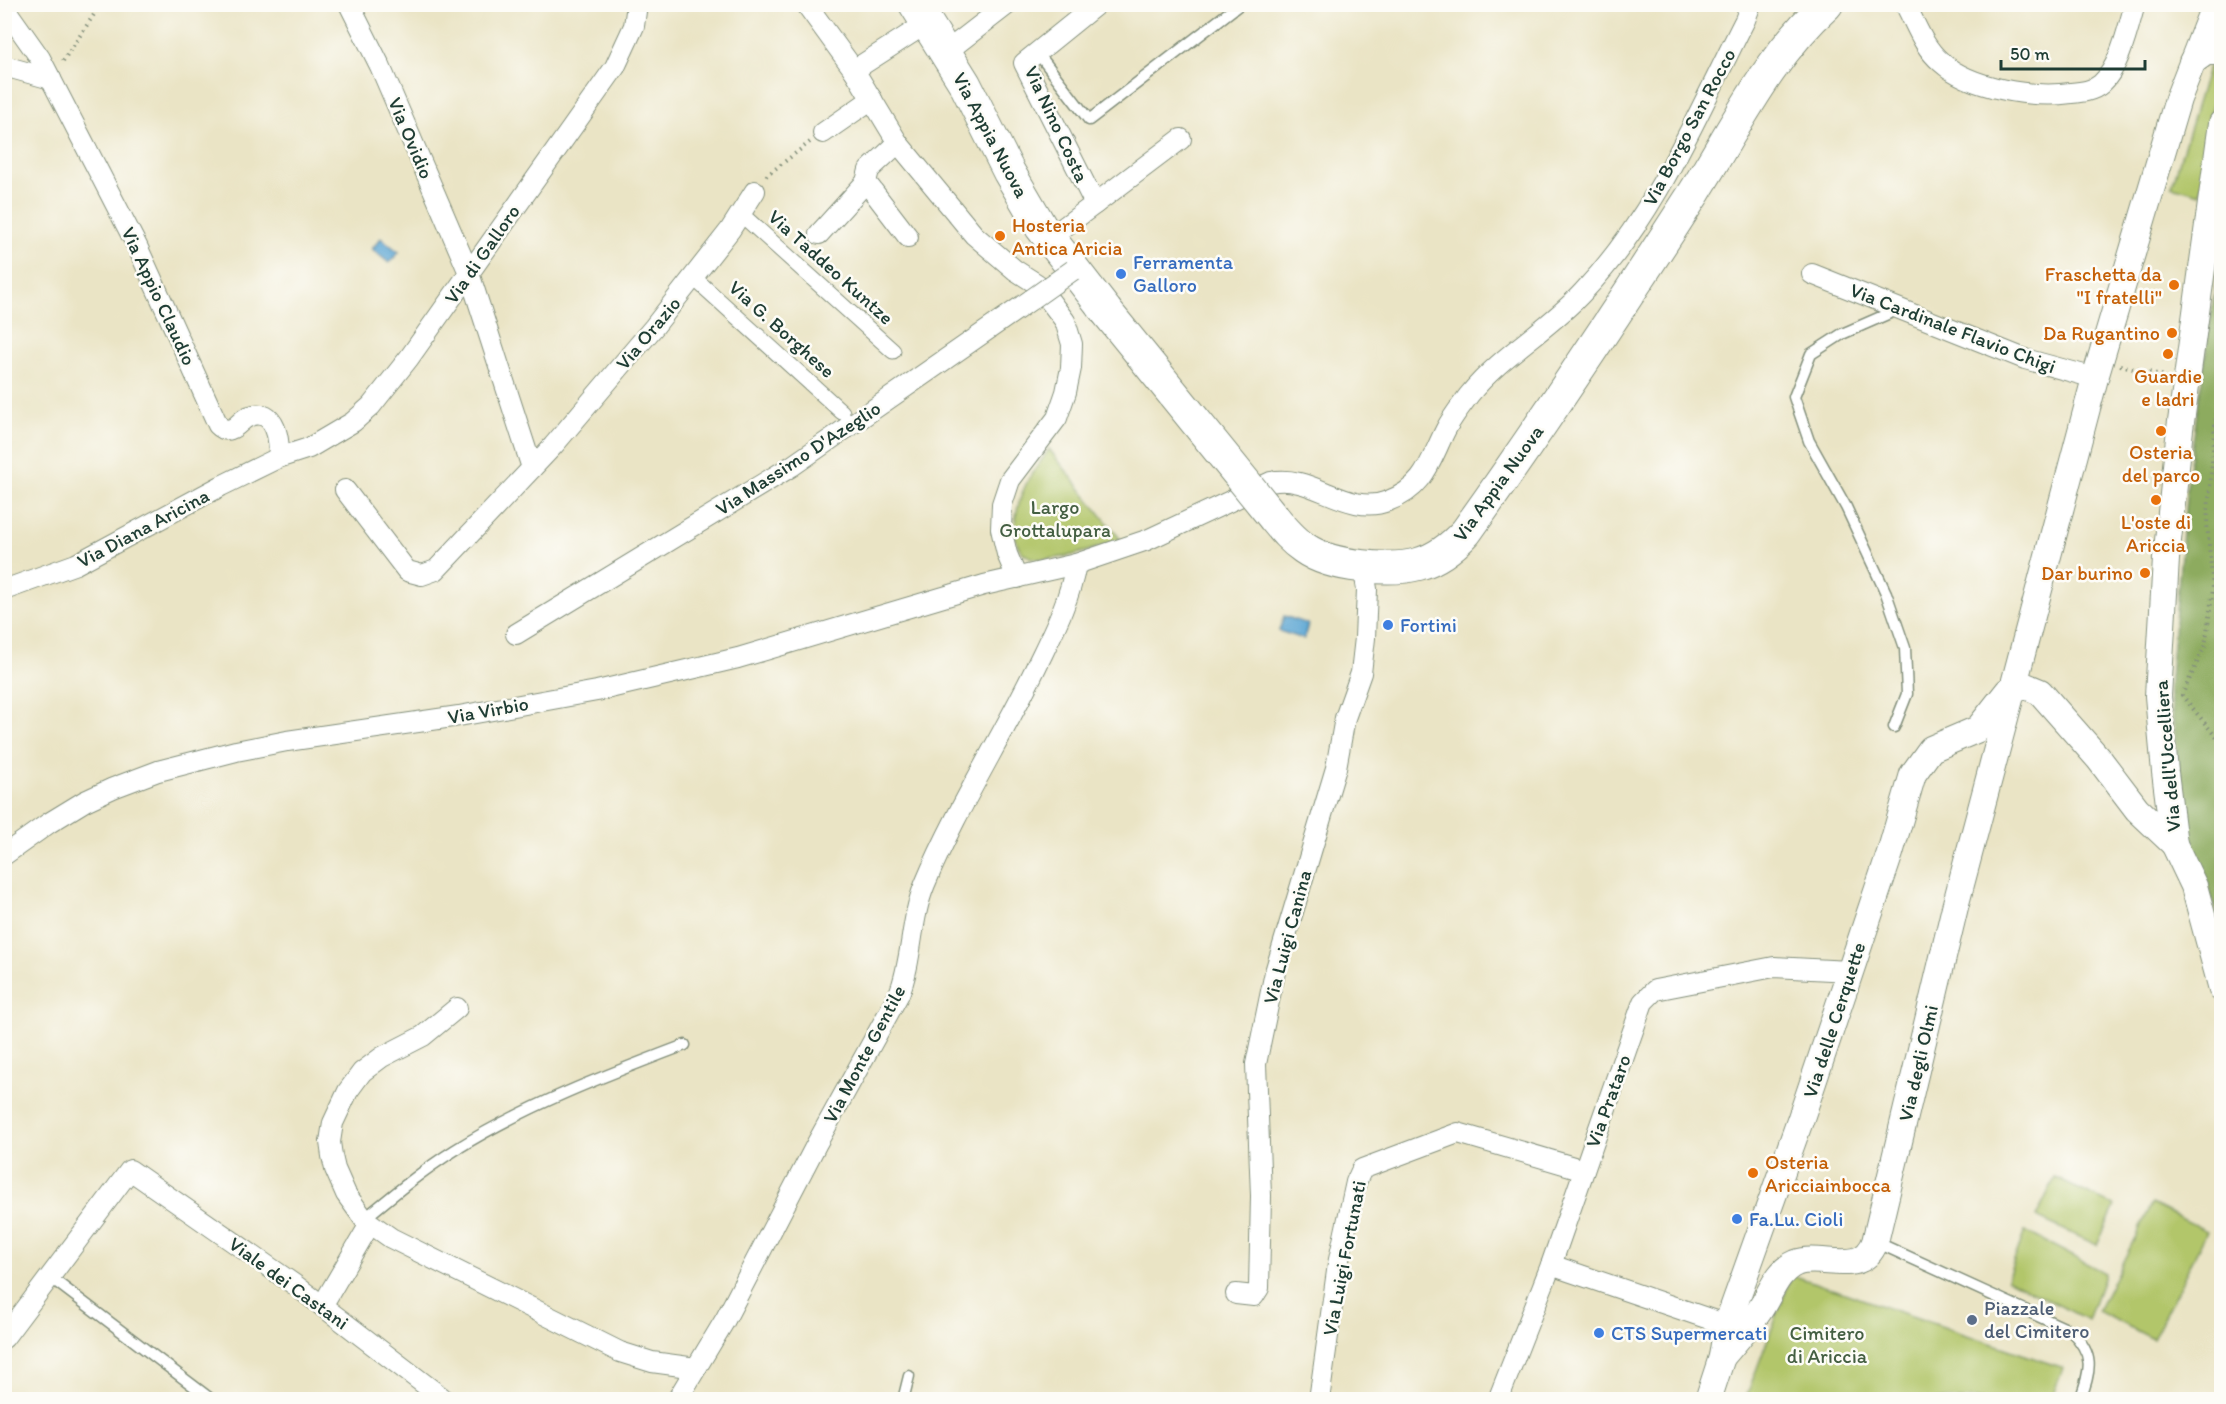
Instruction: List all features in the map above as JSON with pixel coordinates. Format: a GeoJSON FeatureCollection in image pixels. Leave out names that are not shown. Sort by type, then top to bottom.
{"type":"FeatureCollection","features":[{"type":"Feature","properties":{"kind":"main road","name":"Via Appia Nuova"},"geometry":{"type":"LineString","coordinates":[[921,14],[975,102],[1009,171],[1048,239],[1274,519],[1291,538],[1317,555],[1332,561],[1396,569],[1419,565],[1448,550],[1466,532],[1556,404],[1694,192],[1773,65],[1808,22],[1827,4]]}},
{"type":"Feature","properties":{"kind":"street","name":"Via Ovidio"},"geometry":{"type":"LineString","coordinates":[[349,4],[388,84],[469,273]]}},
{"type":"Feature","properties":{"kind":"street","name":"Via di Galloro"},"geometry":{"type":"LineString","coordinates":[[278,458],[309,448],[353,422],[371,406],[409,358],[615,67],[634,26],[637,4]]}},
{"type":"Feature","properties":{"kind":"street"},"geometry":{"type":"LineString","coordinates":[[806,4],[854,70],[898,143],[974,235],[1015,270],[1036,284],[1065,321],[1072,344],[1071,368],[1066,392],[1057,418],[1010,480],[1002,504],[1001,529],[1007,554],[1017,579],[1076,564]]}},
{"type":"Feature","properties":{"kind":"street"},"geometry":{"type":"LineString","coordinates":[[946,52],[1008,4]]}},
{"type":"Feature","properties":{"kind":"street","name":"Via Nino Costa"},"geometry":{"type":"LineString","coordinates":[[1095,204],[1024,63],[1098,4]]}},
{"type":"Feature","properties":{"kind":"street","name":"Via Borgo San Rocco"},"geometry":{"type":"LineString","coordinates":[[1076,564],[1147,540],[1266,484],[1283,480],[1293,480],[1344,500],[1361,504],[1375,505],[1400,495],[1431,465],[1451,420],[1471,393],[1504,360],[1583,292],[1626,239],[1684,145],[1751,4]]}},
{"type":"Feature","properties":{"kind":"street"},"geometry":{"type":"LineString","coordinates":[[1905,4],[1929,49],[1940,62],[1959,74],[2022,94],[2062,94],[2090,90],[2101,84],[2117,58],[2135,4]]}},
{"type":"Feature","properties":{"kind":"street","name":"Via degli Olmi"},"geometry":{"type":"LineString","coordinates":[[1875,1242],[1955,907],[2098,369],[2178,99],[2214,5]]}},
{"type":"Feature","properties":{"kind":"street"},"geometry":{"type":"LineString","coordinates":[[4,7],[33,45],[51,79]]}},
{"type":"Feature","properties":{"kind":"street"},"geometry":{"type":"LineString","coordinates":[[854,70],[921,14]]}},
{"type":"Feature","properties":{"kind":"street"},"geometry":{"type":"LineString","coordinates":[[2192,62],[2206,52],[2222,52]]}},
{"type":"Feature","properties":{"kind":"street"},"geometry":{"type":"LineString","coordinates":[[4,66],[51,79]]}},
{"type":"Feature","properties":{"kind":"street","name":"Via Appio Claudio"},"geometry":{"type":"LineString","coordinates":[[51,79],[137,246],[218,425],[230,430],[248,416],[263,416],[272,423],[278,434],[278,458]]}},
{"type":"Feature","properties":{"kind":"street"},"geometry":{"type":"LineString","coordinates":[[823,133],[872,99]]}},
{"type":"Feature","properties":{"kind":"street","name":"Via dell'Uccelliera"},"geometry":{"type":"LineString","coordinates":[[2222,123],[2187,381],[2166,559],[2158,696],[2164,772],[2174,844],[2194,886],[2222,989]]}},
{"type":"Feature","properties":{"kind":"street","name":"Via Nino Costa"},"geometry":{"type":"LineString","coordinates":[[1048,239],[1181,140]]}},
{"type":"Feature","properties":{"kind":"street"},"geometry":{"type":"LineString","coordinates":[[819,234],[866,182],[868,170],[898,143]]}},
{"type":"Feature","properties":{"kind":"street"},"geometry":{"type":"LineString","coordinates":[[866,182],[908,237]]}},
{"type":"Feature","properties":{"kind":"street","name":"Via Orazio"},"geometry":{"type":"LineString","coordinates":[[345,490],[407,571],[422,575],[429,574],[441,565],[532,468],[654,327],[741,214],[760,183]]}},
{"type":"Feature","properties":{"kind":"street","name":"Via Taddeo Kuntze"},"geometry":{"type":"LineString","coordinates":[[741,214],[893,351]]}},
{"type":"Feature","properties":{"kind":"street","name":"Via Massimo D'Azeglio"},"geometry":{"type":"LineString","coordinates":[[516,634],[792,466],[1073,270]]}},
{"type":"Feature","properties":{"kind":"street"},"geometry":{"type":"LineString","coordinates":[[469,273],[532,468]]}},
{"type":"Feature","properties":{"kind":"street","name":"Via Cardinale Flavio Chigi"},"geometry":{"type":"LineString","coordinates":[[1812,274],[2025,359],[2098,369]]}},
{"type":"Feature","properties":{"kind":"street","name":"Via G. Borghese"},"geometry":{"type":"LineString","coordinates":[[693,277],[842,412]]}},
{"type":"Feature","properties":{"kind":"street","name":"Via Diana Aricina"},"geometry":{"type":"LineString","coordinates":[[4,590],[76,564],[278,458]]}},
{"type":"Feature","properties":{"kind":"street","name":"Via Monte Gentile"},"geometry":{"type":"LineString","coordinates":[[677,1400],[725,1320],[817,1143],[899,994],[906,969],[913,923],[924,885],[950,830],[1015,712],[1069,594],[1076,564]]}},
{"type":"Feature","properties":{"kind":"street","name":"Via Luigi Canina"},"geometry":{"type":"LineString","coordinates":[[1236,1294],[1254,1296],[1259,1288],[1261,1197],[1256,1064],[1275,972],[1336,768],[1345,718],[1361,673],[1367,589],[1363,566]]}},
{"type":"Feature","properties":{"kind":"street","name":"Via Virbio"},"geometry":{"type":"LineString","coordinates":[[4,855],[85,801],[158,771],[236,751],[287,741],[459,716],[651,679],[770,649],[984,585],[1017,579]]}},
{"type":"Feature","properties":{"kind":"street"},"geometry":{"type":"LineString","coordinates":[[2016,682],[2040,692],[2099,759],[2137,810],[2174,844]]}},
{"type":"Feature","properties":{"kind":"street","name":"Via delle Cerquette"},"geometry":{"type":"LineString","coordinates":[[1708,1400],[1722,1357],[1727,1325],[1795,1136],[1890,853],[1913,774],[1932,748],[1978,729],[2016,682]]}},
{"type":"Feature","properties":{"kind":"street","name":"Via Prataro"},"geometry":{"type":"LineString","coordinates":[[1498,1400],[1551,1265],[1643,1002],[1655,990],[1773,967],[1849,971]]}},
{"type":"Feature","properties":{"kind":"street"},"geometry":{"type":"LineString","coordinates":[[457,1008],[423,1036],[366,1068],[348,1091],[335,1115],[330,1142],[335,1169],[350,1201],[367,1222],[403,1245],[609,1347],[652,1362],[696,1368]]}},
{"type":"Feature","properties":{"kind":"street","name":"Via Luigi Fortunati"},"geometry":{"type":"LineString","coordinates":[[1319,1400],[1338,1264],[1356,1182],[1362,1169],[1458,1133],[1584,1170]]}},
{"type":"Feature","properties":{"kind":"street","name":"Viale dei Castani"},"geometry":{"type":"LineString","coordinates":[[50,1277],[130,1170],[322,1306],[445,1400]]}},
{"type":"Feature","properties":{"kind":"street"},"geometry":{"type":"LineString","coordinates":[[322,1306],[367,1222]]}},
{"type":"Feature","properties":{"kind":"street"},"geometry":{"type":"LineString","coordinates":[[1722,1357],[1759,1313],[1777,1280],[1790,1267],[1798,1262],[1811,1260],[1839,1263],[1855,1261],[1868,1254],[1875,1242]]}},
{"type":"Feature","properties":{"kind":"street"},"geometry":{"type":"LineString","coordinates":[[1551,1265],[1727,1325]]}},
{"type":"Feature","properties":{"kind":"street"},"geometry":{"type":"LineString","coordinates":[[4,1338],[50,1277]]}},
{"type":"Feature","properties":{"kind":"lane"},"geometry":{"type":"LineString","coordinates":[[1038,52],[1089,120],[1240,4]]}},
{"type":"Feature","properties":{"kind":"lane"},"geometry":{"type":"LineString","coordinates":[[1893,727],[1907,694],[1905,648],[1886,593],[1846,507],[1809,441],[1794,397],[1811,354],[1842,334],[1899,309]]}},
{"type":"Feature","properties":{"kind":"lane"},"geometry":{"type":"LineString","coordinates":[[367,1222],[406,1185],[454,1151],[503,1122],[577,1087],[685,1045]]}},
{"type":"Feature","properties":{"kind":"lane"},"geometry":{"type":"LineString","coordinates":[[1875,1242],[2071,1331],[2084,1344],[2090,1362],[2080,1400]]}},
{"type":"Feature","properties":{"kind":"lane"},"geometry":{"type":"LineString","coordinates":[[50,1277],[212,1400]]}},
{"type":"Feature","properties":{"kind":"lane"},"geometry":{"type":"LineString","coordinates":[[903,1400],[909,1376]]}},
{"type":"Feature","properties":{"kind":"path"},"geometry":{"type":"LineString","coordinates":[[51,79],[101,4]]}},
{"type":"Feature","properties":{"kind":"path"},"geometry":{"type":"LineString","coordinates":[[760,183],[823,133]]}},
{"type":"Feature","properties":{"kind":"path"},"geometry":{"type":"LineString","coordinates":[[2222,341],[2207,523],[2212,589],[2205,646],[2182,695],[2222,747]]}},
{"type":"Feature","properties":{"kind":"path"},"geometry":{"type":"LineString","coordinates":[[2098,369],[2187,381]]}},
{"type":"Feature","properties":{"kind":"green space"},"geometry":{"type":"Polygon","coordinates":[[[2215,66],[2217,72],[2200,194],[2172,186],[2207,71],[2209,67],[2215,66]]]}},
{"type":"Feature","properties":{"kind":"green space"},"geometry":{"type":"Polygon","coordinates":[[[2221,247],[2221,932],[2205,874],[2187,832],[2169,689],[2188,476],[2221,247]]]}},
{"type":"Feature","properties":{"kind":"green space","name":"Largo Grottalupara"},"geometry":{"type":"Polygon","coordinates":[[[1049,449],[1121,540],[1051,559],[1028,556],[1020,549],[1016,540],[1015,528],[1019,502],[1028,480],[1049,449]]]}},
{"type":"Feature","properties":{"kind":"green space"},"geometry":{"type":"Polygon","coordinates":[[[2055,1178],[2115,1206],[2097,1245],[2036,1217],[2055,1178]]]}},
{"type":"Feature","properties":{"kind":"green space"},"geometry":{"type":"Polygon","coordinates":[[[2152,1204],[2207,1231],[2153,1339],[2098,1311],[2152,1204]]]}},
{"type":"Feature","properties":{"kind":"green space"},"geometry":{"type":"Polygon","coordinates":[[[2025,1231],[2105,1273],[2088,1320],[2007,1279],[2025,1231]]]}},
{"type":"Feature","properties":{"kind":"green space","name":"Cimitero di Ariccia"},"geometry":{"type":"Polygon","coordinates":[[[1792,1275],[2063,1368],[2051,1399],[1745,1400],[1792,1275]]]}},
{"type":"Feature","properties":{"kind":"water"},"geometry":{"type":"Polygon","coordinates":[[[381,238],[399,252],[389,263],[372,249],[381,238]]]}},
{"type":"Feature","properties":{"kind":"water"},"geometry":{"type":"Polygon","coordinates":[[[1284,616],[1308,624],[1304,639],[1279,631],[1284,616]]]}},
{"type":"Feature","properties":{"kind":"place","name":"Hosteria Antica Aricia"},"geometry":{"type":"Point","coordinates":[1000,236]}},
{"type":"Feature","properties":{"kind":"place","name":"Ferramenta Galloro"},"geometry":{"type":"Point","coordinates":[1121,274]}},
{"type":"Feature","properties":{"kind":"place","name":"Fraschetta da \"I fratelli\""},"geometry":{"type":"Point","coordinates":[2174,285]}},
{"type":"Feature","properties":{"kind":"place","name":"Da Rugantino"},"geometry":{"type":"Point","coordinates":[2172,333]}},
{"type":"Feature","properties":{"kind":"place","name":"Guardie e ladri"},"geometry":{"type":"Point","coordinates":[2168,354]}},
{"type":"Feature","properties":{"kind":"place","name":"Osteria del parco"},"geometry":{"type":"Point","coordinates":[2161,431]}},
{"type":"Feature","properties":{"kind":"place","name":"L'oste di Ariccia"},"geometry":{"type":"Point","coordinates":[2156,500]}},
{"type":"Feature","properties":{"kind":"place","name":"Dar burino"},"geometry":{"type":"Point","coordinates":[2145,573]}},
{"type":"Feature","properties":{"kind":"place","name":"Fortini"},"geometry":{"type":"Point","coordinates":[1388,625]}},
{"type":"Feature","properties":{"kind":"place","name":"Osteria Aricciainbocca"},"geometry":{"type":"Point","coordinates":[1753,1173]}},
{"type":"Feature","properties":{"kind":"place","name":"Fa.Lu. Cioli"},"geometry":{"type":"Point","coordinates":[1737,1219]}},
{"type":"Feature","properties":{"kind":"place","name":"Piazzale del Cimitero"},"geometry":{"type":"Point","coordinates":[1972,1320]}},
{"type":"Feature","properties":{"kind":"place","name":"CTS Supermercati"},"geometry":{"type":"Point","coordinates":[1599,1333]}}]}
